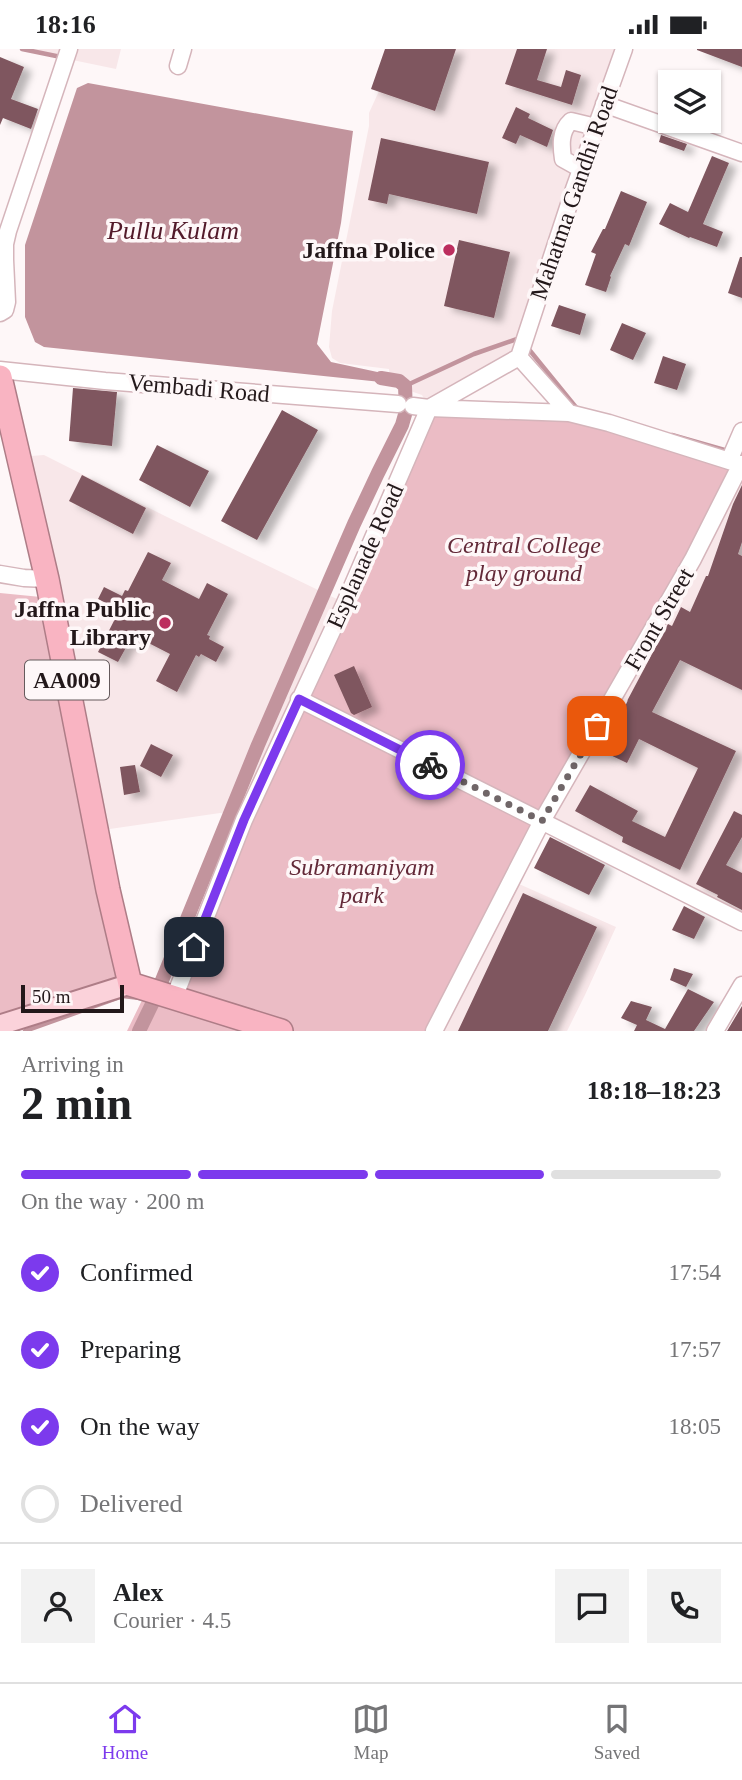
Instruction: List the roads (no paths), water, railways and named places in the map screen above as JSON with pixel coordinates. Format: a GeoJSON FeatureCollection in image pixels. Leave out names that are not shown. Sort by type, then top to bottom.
{"type":"FeatureCollection","features":[{"type":"Feature","properties":{"kind":"highway","name":"AA009"},"geometry":{"type":"LineString","coordinates":[[0,377],[47,579],[105,878],[130,984]]}},
{"type":"Feature","properties":{"kind":"highway"},"geometry":{"type":"LineString","coordinates":[[130,984],[281,1031]]}},
{"type":"Feature","properties":{"kind":"main road"},"geometry":{"type":"LineString","coordinates":[[0,1025],[130,984]]}},
{"type":"Feature","properties":{"kind":"street"},"geometry":{"type":"LineString","coordinates":[[0,313],[5,310],[7,302],[5,244],[8,231],[69,49]]}},
{"type":"Feature","properties":{"kind":"street"},"geometry":{"type":"LineString","coordinates":[[178,66],[183,49]]}},
{"type":"Feature","properties":{"kind":"street","name":"Mahatma Gandhi Road"},"geometry":{"type":"LineString","coordinates":[[522,347],[624,49]]}},
{"type":"Feature","properties":{"kind":"street"},"geometry":{"type":"LineString","coordinates":[[604,104],[742,153]]}},
{"type":"Feature","properties":{"kind":"street"},"geometry":{"type":"LineString","coordinates":[[581,169],[563,159],[562,137],[565,127],[571,121],[596,127]]}},
{"type":"Feature","properties":{"kind":"street"},"geometry":{"type":"LineString","coordinates":[[413,406],[522,347],[569,413]]}},
{"type":"Feature","properties":{"kind":"street","name":"Vembadi Road"},"geometry":{"type":"LineString","coordinates":[[0,370],[413,406]]}},
{"type":"Feature","properties":{"kind":"street"},"geometry":{"type":"LineString","coordinates":[[413,406],[569,413],[738,463]]}},
{"type":"Feature","properties":{"kind":"street","name":"Esplanade Road"},"geometry":{"type":"LineString","coordinates":[[174,998],[244,820],[345,603],[413,406]]}},
{"type":"Feature","properties":{"kind":"street","name":"Front Street"},"geometry":{"type":"LineString","coordinates":[[434,1031],[542,821],[693,559],[738,463],[742,431]]}},
{"type":"Feature","properties":{"kind":"street"},"geometry":{"type":"LineString","coordinates":[[0,574],[47,579]]}},
{"type":"Feature","properties":{"kind":"street"},"geometry":{"type":"LineString","coordinates":[[299,699],[742,922]]}},
{"type":"Feature","properties":{"kind":"street"},"geometry":{"type":"LineString","coordinates":[[715,1031],[742,985]]}},
{"type":"Feature","properties":{"kind":"water","name":"Pullu Kulam"},"geometry":{"type":"Polygon","coordinates":[[[88,83],[353,131],[341,223],[317,344],[331,362],[382,373],[381,382],[44,347],[35,342],[25,317],[25,245],[77,88],[88,83]]]}},
{"type":"Feature","properties":{"kind":"waterway"},"geometry":{"type":"LineString","coordinates":[[22,49],[61,57]]}},
{"type":"Feature","properties":{"kind":"waterway"},"geometry":{"type":"LineString","coordinates":[[405,386],[474,354],[520,338]]}},
{"type":"Feature","properties":{"kind":"waterway"},"geometry":{"type":"LineString","coordinates":[[527,347],[579,411]]}},
{"type":"Feature","properties":{"kind":"waterway"},"geometry":{"type":"LineString","coordinates":[[139,1031],[258,745],[354,524],[402,425],[406,411],[405,386],[399,381],[381,378]]}},
{"type":"Feature","properties":{"kind":"waterway"},"geometry":{"type":"LineString","coordinates":[[672,435],[728,451]]}},
{"type":"Feature","properties":{"kind":"waterway"},"geometry":{"type":"LineString","coordinates":[[25,1031],[123,996],[140,998]]}},
{"type":"Feature","properties":{"kind":"place","name":"Jaffna Police"},"geometry":{"type":"Point","coordinates":[449,250]}},
{"type":"Feature","properties":{"kind":"place","name":"Jaffna Public Library"},"geometry":{"type":"Point","coordinates":[165,623]}},
{"type":"Feature","properties":{"kind":"park label","name":"Central College play ground"},"geometry":{"type":"Point","coordinates":[524,559]}},
{"type":"Feature","properties":{"kind":"park label","name":"Subramaniyam park"},"geometry":{"type":"Point","coordinates":[362,881]}}]}
